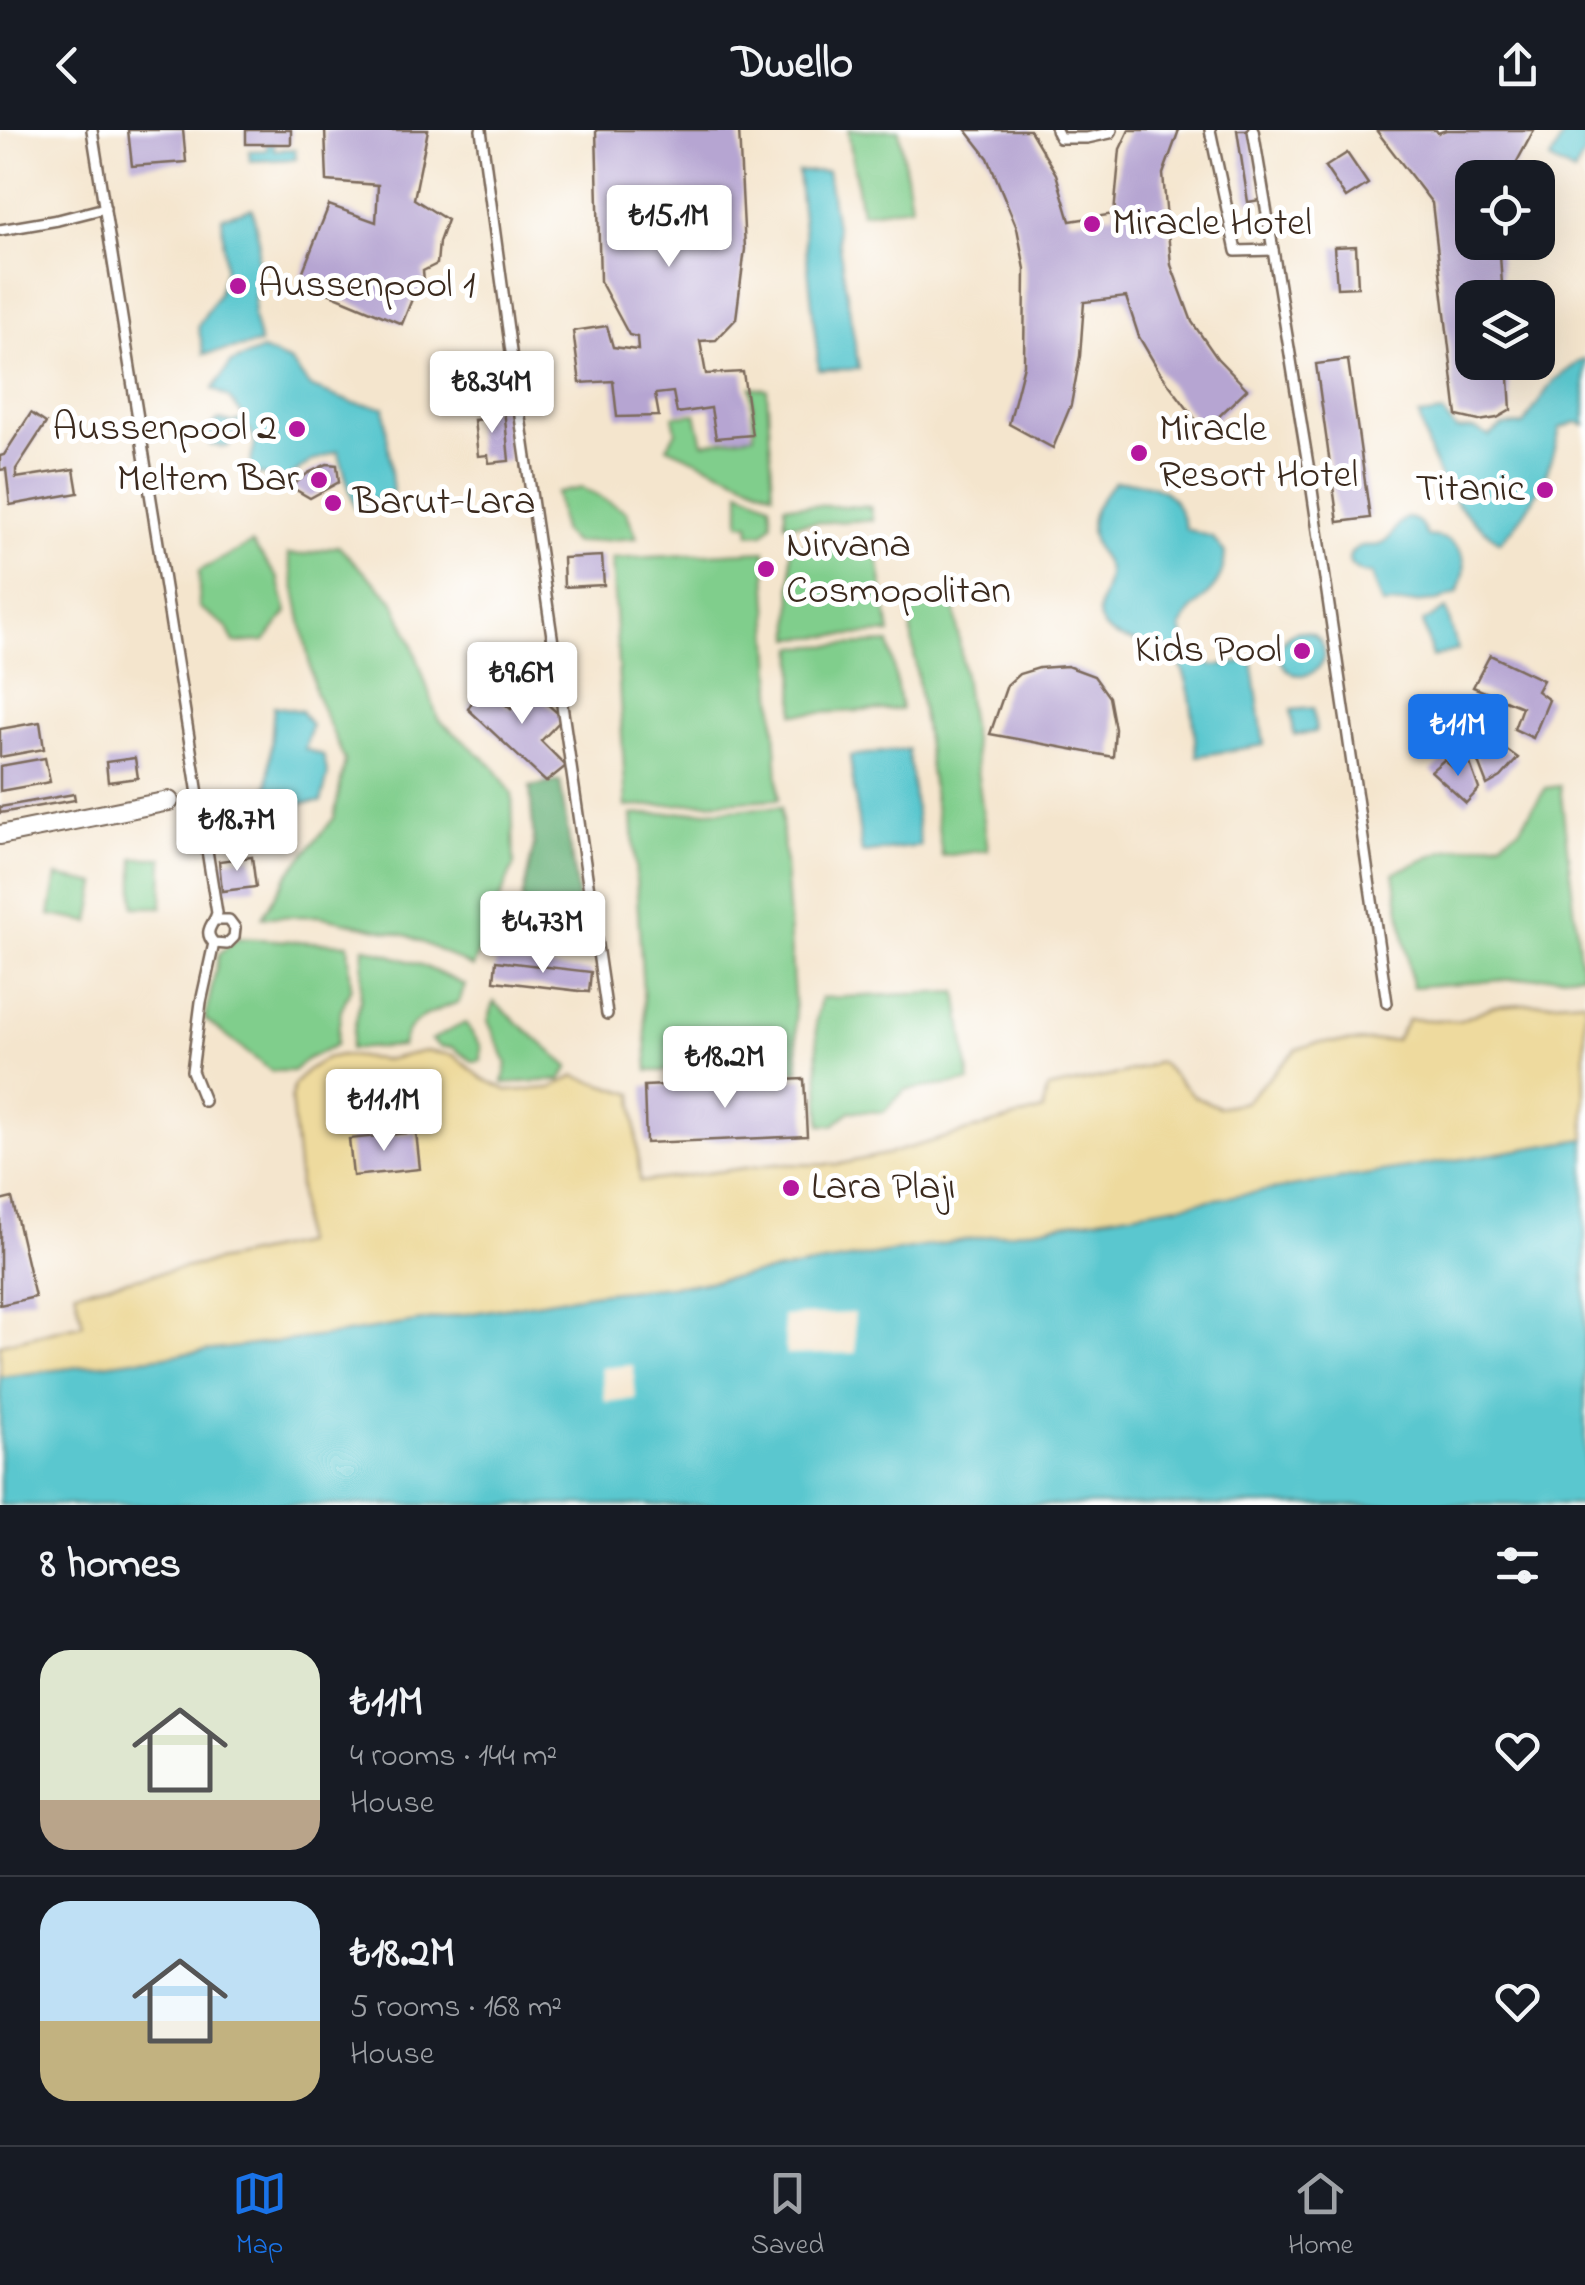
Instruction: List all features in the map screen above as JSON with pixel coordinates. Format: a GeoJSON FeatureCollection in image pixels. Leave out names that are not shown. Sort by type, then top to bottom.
{"type":"FeatureCollection","features":[{"type":"Feature","properties":{"kind":"street"},"geometry":{"type":"LineString","coordinates":[[0,835],[170,801]]}},
{"type":"Feature","properties":{"kind":"lane"},"geometry":{"type":"LineString","coordinates":[[92,130],[217,913],[208,931],[214,943],[192,1071],[204,1101]]}},
{"type":"Feature","properties":{"kind":"lane"},"geometry":{"type":"LineString","coordinates":[[481,130],[607,1014]]}},
{"type":"Feature","properties":{"kind":"lane"},"geometry":{"type":"LineString","coordinates":[[1056,130],[1060,138],[1087,138],[1112,130]]}},
{"type":"Feature","properties":{"kind":"lane"},"geometry":{"type":"LineString","coordinates":[[1210,130],[1236,251],[1273,250]]}},
{"type":"Feature","properties":{"kind":"lane"},"geometry":{"type":"LineString","coordinates":[[1253,130],[1311,483],[1386,1002]]}},
{"type":"Feature","properties":{"kind":"lane"},"geometry":{"type":"LineString","coordinates":[[0,230],[105,208]]}},
{"type":"Feature","properties":{"kind":"lane"},"geometry":{"type":"LineString","coordinates":[[214,943],[228,944],[235,933],[229,920],[215,920]]}},
{"type":"Feature","properties":{"kind":"green space"},"geometry":{"type":"Polygon","coordinates":[[[848,130],[899,130],[911,206],[861,213],[848,130]]]}},
{"type":"Feature","properties":{"kind":"green space"},"geometry":{"type":"Polygon","coordinates":[[[751,387],[767,389],[773,493],[667,447],[676,431],[673,416],[696,414],[703,443],[754,435],[751,387]]]}},
{"type":"Feature","properties":{"kind":"green space"},"geometry":{"type":"Polygon","coordinates":[[[582,488],[626,511],[637,538],[574,543],[562,532],[556,493],[582,488]]]}},
{"type":"Feature","properties":{"kind":"green space"},"geometry":{"type":"Polygon","coordinates":[[[740,490],[770,503],[772,523],[764,533],[750,534],[749,524],[740,523],[740,490]]]}},
{"type":"Feature","properties":{"kind":"green space"},"geometry":{"type":"Polygon","coordinates":[[[785,505],[870,507],[873,520],[785,524],[785,505]]]}},
{"type":"Feature","properties":{"kind":"green space"},"geometry":{"type":"Polygon","coordinates":[[[252,543],[278,578],[287,612],[265,641],[234,643],[226,626],[199,607],[199,571],[252,543]]]}},
{"type":"Feature","properties":{"kind":"green space"},"geometry":{"type":"Polygon","coordinates":[[[854,543],[877,553],[890,633],[792,638],[791,546],[854,543]]]}},
{"type":"Feature","properties":{"kind":"green space"},"geometry":{"type":"Polygon","coordinates":[[[338,546],[393,600],[438,719],[493,766],[512,794],[514,864],[473,967],[409,936],[319,916],[262,917],[289,873],[334,818],[345,761],[315,692],[288,554],[303,555],[338,546]]]}},
{"type":"Feature","properties":{"kind":"green space"},"geometry":{"type":"Polygon","coordinates":[[[765,551],[779,799],[626,807],[612,559],[765,551]]]}},
{"type":"Feature","properties":{"kind":"green space"},"geometry":{"type":"Polygon","coordinates":[[[954,603],[988,850],[942,856],[908,609],[954,603]]]}},
{"type":"Feature","properties":{"kind":"green space"},"geometry":{"type":"Polygon","coordinates":[[[889,643],[901,709],[794,714],[795,647],[889,643]]]}},
{"type":"Feature","properties":{"kind":"green space"},"geometry":{"type":"Polygon","coordinates":[[[560,781],[579,906],[534,914],[522,900],[534,845],[530,787],[560,781]]]}},
{"type":"Feature","properties":{"kind":"green space"},"geometry":{"type":"Polygon","coordinates":[[[1560,786],[1582,974],[1412,987],[1394,873],[1443,851],[1501,841],[1520,828],[1546,788],[1560,786]]]}},
{"type":"Feature","properties":{"kind":"green space"},"geometry":{"type":"Polygon","coordinates":[[[781,807],[799,1071],[648,1071],[632,815],[781,807]]]}},
{"type":"Feature","properties":{"kind":"green space"},"geometry":{"type":"Polygon","coordinates":[[[134,858],[163,858],[162,907],[134,907],[134,858]]]}},
{"type":"Feature","properties":{"kind":"green space"},"geometry":{"type":"Polygon","coordinates":[[[57,876],[97,884],[90,922],[50,915],[57,876]]]}},
{"type":"Feature","properties":{"kind":"green space"},"geometry":{"type":"Polygon","coordinates":[[[238,938],[348,944],[351,987],[341,1010],[336,1045],[307,1059],[293,1071],[271,1071],[205,1019],[219,954],[238,938]]]}},
{"type":"Feature","properties":{"kind":"green space"},"geometry":{"type":"Polygon","coordinates":[[[364,947],[421,965],[465,985],[459,1002],[416,1022],[402,1046],[350,1049],[360,1001],[364,947]]]}},
{"type":"Feature","properties":{"kind":"green space"},"geometry":{"type":"Polygon","coordinates":[[[957,992],[970,1082],[905,1090],[884,1112],[850,1111],[834,1125],[821,1125],[816,1021],[821,998],[957,992]]]}},
{"type":"Feature","properties":{"kind":"green space"},"geometry":{"type":"Polygon","coordinates":[[[494,1002],[569,1067],[561,1080],[503,1083],[507,1063],[488,1021],[494,1002]]]}},
{"type":"Feature","properties":{"kind":"green space"},"geometry":{"type":"Polygon","coordinates":[[[465,1023],[481,1046],[481,1061],[474,1062],[452,1047],[440,1047],[431,1040],[465,1023]]]}},
{"type":"Feature","properties":{"kind":"sand","name":"Lara Plajı"},"geometry":{"type":"Polygon","coordinates":[[[1585,1000],[1585,1139],[701,1283],[598,1293],[341,1334],[0,1377],[0,1344],[83,1324],[75,1291],[302,1243],[291,1098],[294,1085],[306,1071],[326,1058],[341,1055],[385,1060],[425,1051],[453,1055],[483,1079],[509,1091],[551,1088],[575,1076],[633,1094],[640,1182],[775,1164],[836,1165],[891,1153],[1043,1110],[1047,1089],[1160,1062],[1195,1097],[1219,1107],[1245,1102],[1297,1049],[1316,1043],[1396,1040],[1408,1019],[1458,1021],[1494,1006],[1585,1000]]]}},
{"type":"Feature","properties":{"kind":"water"},"geometry":{"type":"Polygon","coordinates":[[[1566,130],[1585,130],[1585,154],[1574,173],[1550,160],[1566,130]]]}},
{"type":"Feature","properties":{"kind":"water"},"geometry":{"type":"Polygon","coordinates":[[[267,144],[274,144],[274,150],[295,149],[296,159],[250,161],[249,151],[267,150],[267,144]]]}},
{"type":"Feature","properties":{"kind":"water"},"geometry":{"type":"Polygon","coordinates":[[[827,171],[859,369],[819,370],[798,172],[827,171]]]}},
{"type":"Feature","properties":{"kind":"water","name":"Aussenpool 1"},"geometry":{"type":"Polygon","coordinates":[[[252,208],[259,240],[253,317],[260,344],[204,354],[198,326],[219,293],[225,267],[222,217],[252,208]]]}},
{"type":"Feature","properties":{"kind":"water","name":"Aussenpool 2"},"geometry":{"type":"Polygon","coordinates":[[[262,350],[291,362],[310,387],[353,403],[384,407],[393,492],[355,508],[338,451],[310,462],[285,481],[249,471],[255,442],[250,429],[235,434],[228,447],[210,445],[207,428],[219,420],[233,423],[245,418],[229,398],[213,389],[231,363],[262,350]]]}},
{"type":"Feature","properties":{"kind":"water"},"geometry":{"type":"Polygon","coordinates":[[[1585,359],[1585,425],[1577,422],[1560,428],[1539,490],[1500,542],[1468,515],[1446,488],[1419,416],[1443,413],[1456,430],[1475,429],[1489,436],[1503,426],[1523,425],[1555,380],[1585,359]]]}},
{"type":"Feature","properties":{"kind":"water"},"geometry":{"type":"Polygon","coordinates":[[[1114,482],[1150,485],[1166,493],[1178,507],[1186,529],[1212,537],[1225,553],[1220,578],[1181,627],[1191,652],[1205,664],[1252,660],[1264,745],[1197,756],[1189,691],[1176,658],[1161,647],[1114,635],[1101,622],[1099,608],[1108,571],[1093,541],[1091,522],[1096,506],[1114,482]]]}},
{"type":"Feature","properties":{"kind":"water"},"geometry":{"type":"Polygon","coordinates":[[[1406,518],[1417,521],[1427,536],[1449,541],[1462,554],[1464,572],[1457,593],[1438,601],[1382,605],[1371,574],[1350,564],[1354,550],[1385,542],[1406,518]]]}},
{"type":"Feature","properties":{"kind":"water"},"geometry":{"type":"Polygon","coordinates":[[[1446,609],[1458,650],[1432,657],[1423,622],[1446,609]]]}},
{"type":"Feature","properties":{"kind":"water","name":"Kids Pool"},"geometry":{"type":"Polygon","coordinates":[[[1302,631],[1317,638],[1324,653],[1317,668],[1302,675],[1287,668],[1280,653],[1287,638],[1302,631]]]}},
{"type":"Feature","properties":{"kind":"water"},"geometry":{"type":"Polygon","coordinates":[[[274,706],[301,711],[311,725],[305,749],[323,755],[328,775],[321,802],[301,803],[300,819],[289,832],[268,832],[257,818],[259,799],[268,785],[274,706]]]}},
{"type":"Feature","properties":{"kind":"water"},"geometry":{"type":"Polygon","coordinates":[[[1313,708],[1316,732],[1294,735],[1291,710],[1313,708]]]}},
{"type":"Feature","properties":{"kind":"water"},"geometry":{"type":"Polygon","coordinates":[[[908,749],[920,846],[862,853],[850,756],[908,749]]]}},
{"type":"Feature","properties":{"kind":"water"},"geometry":{"type":"Polygon","coordinates":[[[1585,1139],[1585,1505],[0,1505],[0,1377],[341,1334],[598,1293],[701,1283],[1585,1139]]]}},
{"type":"Feature","properties":{"kind":"pier"},"geometry":{"type":"Polygon","coordinates":[[[854,1313],[856,1353],[786,1355],[783,1316],[854,1313]]]}},
{"type":"Feature","properties":{"kind":"pier"},"geometry":{"type":"Polygon","coordinates":[[[633,1365],[636,1399],[605,1402],[601,1368],[633,1365]]]}},
{"type":"Feature","properties":{"kind":"building"},"geometry":{"type":"Polygon","coordinates":[[[128,130],[183,130],[186,162],[132,166],[128,130]]]}},
{"type":"Feature","properties":{"kind":"building"},"geometry":{"type":"Polygon","coordinates":[[[246,130],[291,130],[291,144],[246,144],[246,130]]]}},
{"type":"Feature","properties":{"kind":"building"},"geometry":{"type":"Polygon","coordinates":[[[325,130],[428,130],[414,199],[447,220],[437,264],[423,271],[425,291],[412,299],[402,324],[299,281],[329,205],[376,222],[378,185],[327,181],[325,130]]]}},
{"type":"Feature","properties":{"kind":"building"},"geometry":{"type":"Polygon","coordinates":[[[596,130],[739,130],[745,249],[736,319],[716,340],[700,341],[706,374],[743,372],[752,435],[716,438],[711,408],[677,413],[673,392],[655,394],[659,416],[617,417],[613,381],[580,383],[573,331],[607,326],[613,347],[638,350],[637,337],[629,335],[600,281],[596,130]]]}},
{"type":"Feature","properties":{"kind":"building"},"geometry":{"type":"Polygon","coordinates":[[[966,130],[1030,130],[1056,174],[1070,221],[1114,214],[1120,149],[1129,130],[1179,130],[1163,174],[1171,265],[1192,322],[1217,358],[1247,389],[1207,428],[1196,420],[1159,371],[1139,337],[1126,297],[1084,302],[1071,405],[1053,448],[1009,424],[1024,365],[1025,269],[1017,228],[988,158],[966,130]]]}},
{"type":"Feature","properties":{"kind":"building"},"geometry":{"type":"Polygon","coordinates":[[[1237,130],[1250,130],[1260,200],[1248,202],[1237,130]]]}},
{"type":"Feature","properties":{"kind":"building"},"geometry":{"type":"Polygon","coordinates":[[[1376,130],[1534,130],[1518,160],[1455,160],[1455,260],[1500,260],[1502,280],[1455,280],[1455,380],[1509,380],[1511,410],[1497,418],[1479,421],[1457,416],[1432,203],[1376,130]]]}},
{"type":"Feature","properties":{"kind":"building"},"geometry":{"type":"Polygon","coordinates":[[[1347,153],[1368,184],[1346,198],[1325,167],[1347,153]]]}},
{"type":"Feature","properties":{"kind":"building"},"geometry":{"type":"Polygon","coordinates":[[[1356,246],[1358,287],[1337,288],[1334,247],[1356,246]]]}},
{"type":"Feature","properties":{"kind":"building"},"geometry":{"type":"Polygon","coordinates":[[[1348,360],[1370,518],[1338,522],[1316,364],[1348,360]]]}},
{"type":"Feature","properties":{"kind":"building"},"geometry":{"type":"Polygon","coordinates":[[[504,408],[509,461],[489,463],[488,455],[478,456],[474,420],[485,419],[484,410],[504,408]]]}},
{"type":"Feature","properties":{"kind":"building"},"geometry":{"type":"Polygon","coordinates":[[[31,413],[46,423],[16,469],[16,478],[74,469],[78,493],[10,505],[6,469],[0,470],[0,456],[31,413]]]}},
{"type":"Feature","properties":{"kind":"building"},"geometry":{"type":"Polygon","coordinates":[[[327,464],[337,465],[339,482],[310,498],[291,487],[308,473],[327,464]]]}},
{"type":"Feature","properties":{"kind":"building"},"geometry":{"type":"Polygon","coordinates":[[[602,556],[604,585],[564,587],[563,558],[602,556]]]}},
{"type":"Feature","properties":{"kind":"building"},"geometry":{"type":"Polygon","coordinates":[[[1490,655],[1543,680],[1537,691],[1549,700],[1533,738],[1514,729],[1522,707],[1473,687],[1490,655]]]}},
{"type":"Feature","properties":{"kind":"building"},"geometry":{"type":"Polygon","coordinates":[[[1067,666],[1094,676],[1109,697],[1115,729],[1113,757],[990,734],[1007,685],[1019,674],[1067,666]]]}},
{"type":"Feature","properties":{"kind":"building"},"geometry":{"type":"Polygon","coordinates":[[[525,684],[563,718],[541,741],[566,766],[546,782],[468,709],[482,685],[511,709],[525,684]]]}},
{"type":"Feature","properties":{"kind":"building"},"geometry":{"type":"Polygon","coordinates":[[[40,722],[44,749],[0,757],[0,729],[40,722]]]}},
{"type":"Feature","properties":{"kind":"building"},"geometry":{"type":"Polygon","coordinates":[[[1482,738],[1491,754],[1504,748],[1518,758],[1501,777],[1487,785],[1471,744],[1482,738]]]}},
{"type":"Feature","properties":{"kind":"building"},"geometry":{"type":"Polygon","coordinates":[[[45,758],[50,782],[0,791],[0,766],[45,758]]]}},
{"type":"Feature","properties":{"kind":"building"},"geometry":{"type":"Polygon","coordinates":[[[135,758],[138,778],[108,782],[106,762],[135,758]]]}},
{"type":"Feature","properties":{"kind":"building"},"geometry":{"type":"Polygon","coordinates":[[[1468,758],[1479,789],[1466,803],[1431,771],[1444,760],[1453,768],[1468,758]]]}},
{"type":"Feature","properties":{"kind":"building"},"geometry":{"type":"Polygon","coordinates":[[[74,794],[75,800],[0,813],[0,807],[74,794]]]}},
{"type":"Feature","properties":{"kind":"building"},"geometry":{"type":"Polygon","coordinates":[[[252,857],[256,887],[222,891],[219,861],[252,857]]]}},
{"type":"Feature","properties":{"kind":"building"},"geometry":{"type":"Polygon","coordinates":[[[496,961],[591,972],[589,992],[494,981],[496,961]]]}},
{"type":"Feature","properties":{"kind":"building"},"geometry":{"type":"Polygon","coordinates":[[[804,1079],[807,1136],[646,1143],[644,1086],[804,1079]]]}},
{"type":"Feature","properties":{"kind":"building"},"geometry":{"type":"Polygon","coordinates":[[[416,1132],[420,1169],[353,1176],[349,1139],[416,1132]]]}},
{"type":"Feature","properties":{"kind":"building"},"geometry":{"type":"Polygon","coordinates":[[[12,1198],[35,1297],[0,1305],[0,1201],[12,1198]]]}},
{"type":"Feature","properties":{"kind":"place","name":"Miracle Hotel"},"geometry":{"type":"Point","coordinates":[1092,224]}},
{"type":"Feature","properties":{"kind":"place","name":"Aussenpool 1"},"geometry":{"type":"Point","coordinates":[238,286]}},
{"type":"Feature","properties":{"kind":"place","name":"Aussenpool 2"},"geometry":{"type":"Point","coordinates":[297,429]}},
{"type":"Feature","properties":{"kind":"place","name":"Miracle Resort Hotel"},"geometry":{"type":"Point","coordinates":[1139,453]}},
{"type":"Feature","properties":{"kind":"place","name":"Meltem Bar"},"geometry":{"type":"Point","coordinates":[319,480]}},
{"type":"Feature","properties":{"kind":"place","name":"Titanic"},"geometry":{"type":"Point","coordinates":[1545,490]}},
{"type":"Feature","properties":{"kind":"place","name":"Barut-Lara"},"geometry":{"type":"Point","coordinates":[333,503]}},
{"type":"Feature","properties":{"kind":"place","name":"Nirvana Cosmopolitan"},"geometry":{"type":"Point","coordinates":[766,569]}},
{"type":"Feature","properties":{"kind":"place","name":"Kids Pool"},"geometry":{"type":"Point","coordinates":[1302,651]}},
{"type":"Feature","properties":{"kind":"place","name":"Lara Plajı"},"geometry":{"type":"Point","coordinates":[791,1188]}}]}
